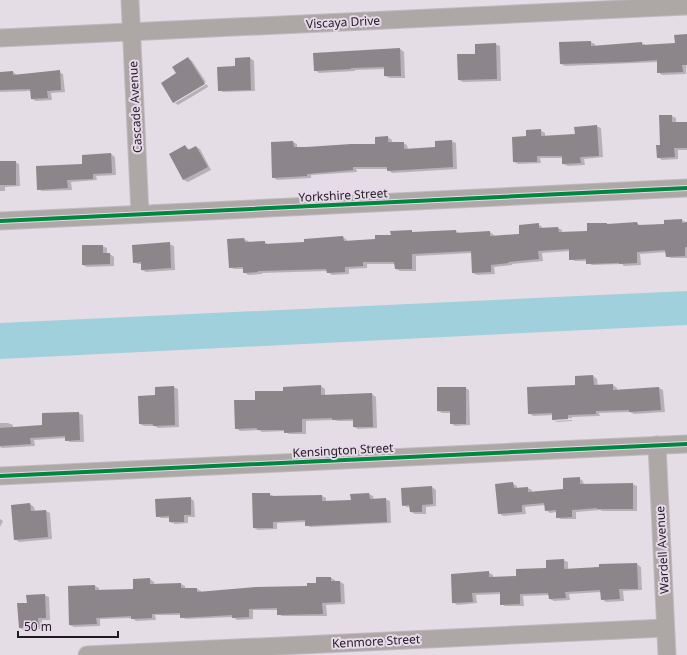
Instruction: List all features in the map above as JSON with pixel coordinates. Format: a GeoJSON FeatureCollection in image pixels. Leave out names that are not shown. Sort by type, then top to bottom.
{"type":"FeatureCollection","features":[{"type":"Feature","properties":{"kind":"street","name":"Cascade Avenue"},"geometry":{"type":"LineString","coordinates":[[130,0],[140,214]]}},
{"type":"Feature","properties":{"kind":"street","name":"Viscaya Drive"},"geometry":{"type":"LineString","coordinates":[[0,38],[132,32],[563,6],[687,6]]}},
{"type":"Feature","properties":{"kind":"street","name":"Yorkshire Street"},"geometry":{"type":"LineString","coordinates":[[0,221],[687,188]]}},
{"type":"Feature","properties":{"kind":"street","name":"Kensington Street"},"geometry":{"type":"LineString","coordinates":[[0,476],[687,444]]}},
{"type":"Feature","properties":{"kind":"street","name":"Wardell Avenue"},"geometry":{"type":"LineString","coordinates":[[657,445],[667,655]]}},
{"type":"Feature","properties":{"kind":"street","name":"Kenmore Street"},"geometry":{"type":"LineString","coordinates":[[87,655],[665,628]]}},
{"type":"Feature","properties":{"kind":"water"},"geometry":{"type":"Polygon","coordinates":[[[687,291],[687,325],[0,359],[0,323],[687,291]]]}},
{"type":"Feature","properties":{"kind":"building"},"geometry":{"type":"Polygon","coordinates":[[[687,34],[687,65],[682,65],[683,72],[657,73],[657,60],[560,64],[559,42],[591,41],[591,46],[642,42],[642,45],[675,43],[674,35],[687,34]]]}},
{"type":"Feature","properties":{"kind":"building"},"geometry":{"type":"Polygon","coordinates":[[[496,43],[497,79],[458,80],[457,54],[475,54],[475,44],[496,43]]]}},
{"type":"Feature","properties":{"kind":"building"},"geometry":{"type":"Polygon","coordinates":[[[400,48],[401,76],[384,76],[384,67],[314,71],[313,53],[400,48]]]}},
{"type":"Feature","properties":{"kind":"building"},"geometry":{"type":"Polygon","coordinates":[[[188,57],[205,84],[173,103],[161,83],[176,73],[172,67],[188,57]]]}},
{"type":"Feature","properties":{"kind":"building"},"geometry":{"type":"Polygon","coordinates":[[[250,57],[251,90],[218,91],[217,67],[235,66],[235,58],[250,57]]]}},
{"type":"Feature","properties":{"kind":"building"},"geometry":{"type":"Polygon","coordinates":[[[60,70],[61,90],[47,91],[48,98],[31,99],[30,89],[0,90],[0,72],[13,71],[13,75],[60,70]]]}},
{"type":"Feature","properties":{"kind":"building"},"geometry":{"type":"Polygon","coordinates":[[[659,115],[672,115],[672,122],[687,122],[687,148],[674,148],[675,157],[657,158],[656,145],[660,145],[659,115]]]}},
{"type":"Feature","properties":{"kind":"building"},"geometry":{"type":"Polygon","coordinates":[[[597,125],[599,156],[580,157],[581,163],[562,164],[562,156],[537,156],[537,162],[513,162],[512,137],[526,136],[526,130],[541,129],[541,136],[575,134],[574,127],[597,125]]]}},
{"type":"Feature","properties":{"kind":"building"},"geometry":{"type":"Polygon","coordinates":[[[388,136],[388,142],[404,142],[404,149],[435,147],[435,141],[452,140],[453,167],[387,171],[387,167],[353,167],[353,170],[307,174],[307,176],[272,178],[271,142],[293,141],[294,147],[375,144],[375,137],[388,136]]]}},
{"type":"Feature","properties":{"kind":"building"},"geometry":{"type":"Polygon","coordinates":[[[185,145],[188,150],[196,146],[208,167],[183,180],[169,154],[185,145]]]}},
{"type":"Feature","properties":{"kind":"building"},"geometry":{"type":"Polygon","coordinates":[[[111,153],[112,173],[93,174],[93,179],[67,180],[68,188],[37,190],[36,166],[82,164],[82,155],[111,153]]]}},
{"type":"Feature","properties":{"kind":"building"},"geometry":{"type":"Polygon","coordinates":[[[0,161],[16,161],[16,185],[0,185],[0,161]]]}},
{"type":"Feature","properties":{"kind":"building"},"geometry":{"type":"Polygon","coordinates":[[[682,219],[682,223],[687,222],[687,247],[685,247],[685,256],[666,257],[665,250],[637,252],[637,263],[586,264],[586,259],[569,260],[569,249],[538,251],[539,259],[491,265],[491,272],[472,273],[471,251],[412,254],[412,269],[395,269],[394,262],[363,262],[363,266],[345,267],[345,272],[327,273],[326,269],[258,271],[243,273],[243,267],[229,268],[227,239],[244,238],[245,242],[265,241],[265,244],[304,242],[304,239],[343,236],[344,241],[375,239],[375,235],[391,235],[390,231],[412,230],[412,232],[456,230],[456,233],[490,231],[490,236],[519,234],[519,225],[539,223],[539,228],[558,227],[559,232],[587,231],[587,223],[607,224],[637,222],[638,225],[664,224],[664,220],[682,219]]]}},
{"type":"Feature","properties":{"kind":"building"},"geometry":{"type":"Polygon","coordinates":[[[170,242],[171,268],[141,270],[141,262],[133,263],[132,245],[170,242]]]}},
{"type":"Feature","properties":{"kind":"building"},"geometry":{"type":"Polygon","coordinates":[[[82,245],[103,245],[103,253],[110,253],[110,264],[82,265],[82,245]]]}},
{"type":"Feature","properties":{"kind":"building"},"geometry":{"type":"Polygon","coordinates":[[[593,375],[594,385],[613,384],[613,390],[659,387],[661,410],[629,412],[629,410],[596,411],[596,414],[568,415],[568,419],[552,420],[552,413],[528,414],[527,387],[575,385],[575,376],[593,375]]]}},
{"type":"Feature","properties":{"kind":"building"},"geometry":{"type":"Polygon","coordinates":[[[321,385],[321,395],[372,393],[373,427],[353,427],[353,419],[332,420],[332,418],[302,419],[302,432],[284,433],[284,430],[257,430],[257,428],[235,429],[234,400],[255,400],[255,391],[283,391],[283,387],[321,385]]]}},
{"type":"Feature","properties":{"kind":"building"},"geometry":{"type":"Polygon","coordinates":[[[174,386],[175,425],[153,426],[153,424],[139,424],[138,396],[155,395],[155,387],[174,386]]]}},
{"type":"Feature","properties":{"kind":"building"},"geometry":{"type":"Polygon","coordinates":[[[437,387],[466,387],[466,424],[450,424],[450,411],[437,411],[437,387]]]}},
{"type":"Feature","properties":{"kind":"building"},"geometry":{"type":"Polygon","coordinates":[[[79,412],[80,440],[65,441],[65,436],[30,438],[31,444],[0,446],[0,428],[42,425],[42,413],[79,412]]]}},
{"type":"Feature","properties":{"kind":"building"},"geometry":{"type":"Polygon","coordinates":[[[580,477],[580,484],[633,483],[633,509],[597,508],[572,510],[572,517],[556,518],[556,510],[545,511],[544,503],[522,505],[522,512],[498,514],[495,484],[513,482],[514,488],[528,487],[528,492],[563,489],[563,478],[580,477]]]}},
{"type":"Feature","properties":{"kind":"building"},"geometry":{"type":"Polygon","coordinates":[[[432,486],[433,504],[422,505],[422,512],[410,512],[409,505],[402,506],[401,488],[432,486]]]}},
{"type":"Feature","properties":{"kind":"building"},"geometry":{"type":"Polygon","coordinates":[[[252,493],[270,493],[270,496],[322,495],[322,501],[351,500],[350,494],[369,493],[370,499],[386,498],[387,522],[305,526],[305,520],[273,522],[273,528],[253,528],[252,493]]]}},
{"type":"Feature","properties":{"kind":"building"},"geometry":{"type":"Polygon","coordinates":[[[191,497],[191,515],[184,515],[184,522],[169,522],[169,516],[156,517],[155,499],[191,497]]]}},
{"type":"Feature","properties":{"kind":"building"},"geometry":{"type":"Polygon","coordinates":[[[30,503],[31,511],[46,510],[48,537],[14,540],[11,505],[30,503]]]}},
{"type":"Feature","properties":{"kind":"building"},"geometry":{"type":"Polygon","coordinates":[[[564,559],[564,569],[599,567],[599,564],[637,563],[638,589],[619,589],[620,599],[601,600],[600,590],[565,592],[566,598],[549,599],[548,593],[520,594],[520,604],[500,605],[500,592],[472,593],[473,602],[452,603],[451,574],[489,571],[489,577],[516,576],[516,569],[546,568],[546,560],[564,559]]]}},
{"type":"Feature","properties":{"kind":"building"},"geometry":{"type":"Polygon","coordinates":[[[316,577],[331,577],[331,581],[340,581],[341,602],[322,603],[323,614],[277,615],[277,608],[249,609],[249,617],[232,618],[232,615],[180,618],[180,613],[152,614],[152,618],[131,619],[131,616],[96,618],[97,624],[69,625],[68,586],[95,585],[95,590],[133,589],[133,579],[150,578],[150,584],[181,583],[181,588],[197,588],[197,592],[256,587],[307,586],[307,583],[316,583],[316,577]]]}},
{"type":"Feature","properties":{"kind":"building"},"geometry":{"type":"Polygon","coordinates":[[[45,594],[46,618],[38,618],[39,627],[19,628],[17,603],[27,603],[26,595],[45,594]]]}},
{"type":"Feature","properties":{"kind":"cycle path"},"geometry":{"type":"LineString","coordinates":[[0,221],[687,188]]}},
{"type":"Feature","properties":{"kind":"cycle path"},"geometry":{"type":"LineString","coordinates":[[0,476],[687,444]]}}]}
